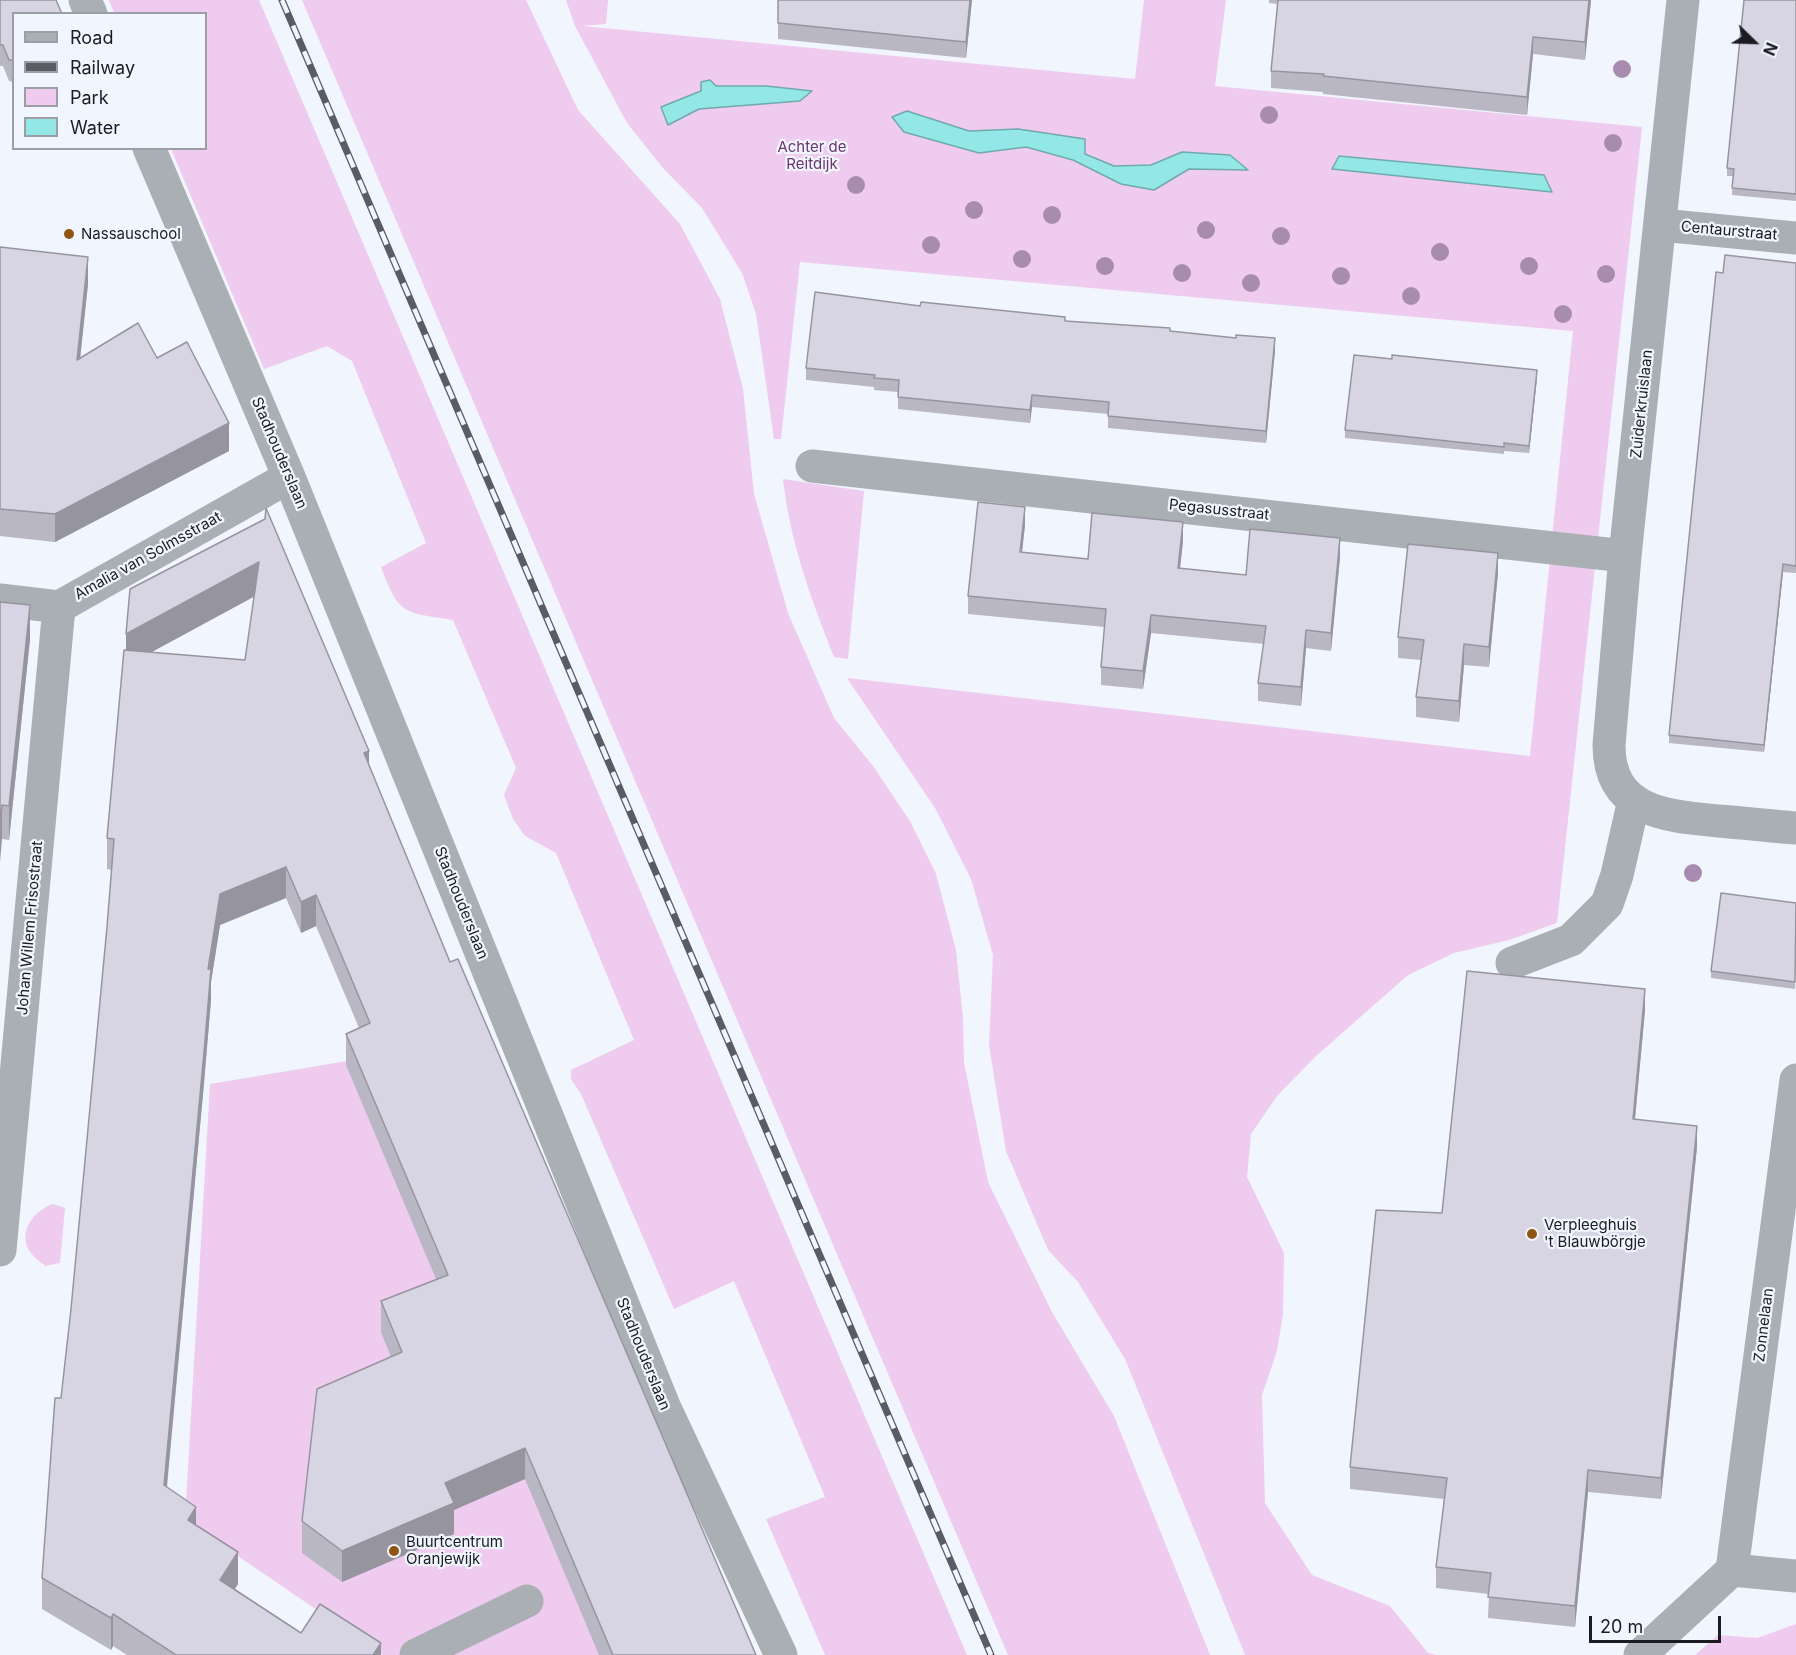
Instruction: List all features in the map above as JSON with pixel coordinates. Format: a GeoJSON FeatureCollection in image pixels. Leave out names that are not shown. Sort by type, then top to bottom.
{"type":"FeatureCollection","features":[{"type":"Feature","properties":{"kind":"street","name":"Zuiderkruislaan"},"geometry":{"type":"LineString","coordinates":[[1634,800],[1617,782],[1609,756],[1625,556],[1683,0]]}},
{"type":"Feature","properties":{"kind":"street","name":"Stadhouderslaan"},"geometry":{"type":"LineString","coordinates":[[150,150],[290,477],[664,1406],[781,1655]]}},
{"type":"Feature","properties":{"kind":"street","name":"Centaurstraat"},"geometry":{"type":"LineString","coordinates":[[1661,225],[1796,238]]}},
{"type":"Feature","properties":{"kind":"street","name":"Pegasusstraat"},"geometry":{"type":"LineString","coordinates":[[812,466],[1625,556]]}},
{"type":"Feature","properties":{"kind":"street","name":"Amalia van Solmsstraat"},"geometry":{"type":"LineString","coordinates":[[0,600],[59,607],[290,477]]}},
{"type":"Feature","properties":{"kind":"street","name":"Johan Willem Frisostraat"},"geometry":{"type":"LineString","coordinates":[[0,1250],[59,607]]}},
{"type":"Feature","properties":{"kind":"street"},"geometry":{"type":"LineString","coordinates":[[1512,963],[1571,940],[1607,904],[1617,875],[1634,800],[1667,815],[1796,828]]}},
{"type":"Feature","properties":{"kind":"street","name":"Zonnelaan"},"geometry":{"type":"LineString","coordinates":[[1732,1570],[1796,1080]]}},
{"type":"Feature","properties":{"kind":"street"},"geometry":{"type":"LineString","coordinates":[[1640,1655],[1732,1570],[1796,1576]]}},
{"type":"Feature","properties":{"kind":"street"},"geometry":{"type":"LineString","coordinates":[[416,1655],[527,1600]]}},
{"type":"Feature","properties":{"kind":"green space"},"geometry":{"type":"Polygon","coordinates":[[[109,0],[259,0],[967,1655],[825,1655],[766,1519],[825,1497],[734,1281],[674,1309],[581,1094],[571,1079],[571,1070],[634,1040],[556,853],[525,836],[513,819],[504,795],[516,768],[453,620],[413,613],[405,609],[393,595],[387,583],[381,567],[426,543],[352,361],[327,346],[264,369],[171,150],[207,150],[207,12],[114,12],[109,0]]]}},
{"type":"Feature","properties":{"kind":"green space"},"geometry":{"type":"Polygon","coordinates":[[[302,0],[526,0],[578,110],[680,224],[720,299],[743,389],[754,494],[788,613],[834,718],[873,766],[910,821],[936,874],[956,950],[963,1018],[964,1063],[988,1182],[1052,1312],[1114,1416],[1210,1655],[1008,1655],[302,0]]]}},
{"type":"Feature","properties":{"kind":"green space","name":"Achter de Reitdijk"},"geometry":{"type":"Polygon","coordinates":[[[566,0],[608,0],[606,24],[582,26],[1135,79],[1144,0],[1226,0],[1215,86],[1642,127],[1557,923],[1509,940],[1454,953],[1408,975],[1315,1057],[1277,1096],[1251,1134],[1247,1177],[1284,1253],[1283,1314],[1277,1351],[1262,1395],[1265,1503],[1312,1575],[1390,1606],[1428,1653],[1437,1655],[1245,1655],[1125,1359],[1078,1282],[1048,1250],[1006,1151],[989,1045],[993,955],[971,879],[935,808],[847,678],[1530,756],[1573,331],[800,262],[781,439],[774,439],[756,314],[742,273],[702,208],[663,168],[627,123],[575,26],[566,0]]]}},
{"type":"Feature","properties":{"kind":"green space"},"geometry":{"type":"Polygon","coordinates":[[[783,479],[864,491],[848,659],[834,657],[817,614],[796,548],[783,479]]]}},
{"type":"Feature","properties":{"kind":"green space"},"geometry":{"type":"Polygon","coordinates":[[[347,1061],[602,1655],[383,1655],[185,1520],[210,1084],[347,1061]]]}},
{"type":"Feature","properties":{"kind":"green space"},"geometry":{"type":"Polygon","coordinates":[[[53,1204],[65,1208],[60,1263],[45,1266],[32,1255],[25,1238],[26,1230],[39,1211],[53,1204]]]}},
{"type":"Feature","properties":{"kind":"green space"},"geometry":{"type":"Polygon","coordinates":[[[1796,1624],[1796,1655],[1695,1655],[1718,1635],[1757,1638],[1796,1624]]]}},
{"type":"Feature","properties":{"kind":"water"},"geometry":{"type":"Polygon","coordinates":[[[710,80],[716,86],[766,86],[812,91],[800,101],[699,109],[668,125],[661,107],[701,91],[701,82],[710,80]]]}},
{"type":"Feature","properties":{"kind":"water"},"geometry":{"type":"Polygon","coordinates":[[[907,111],[969,131],[1018,129],[1085,139],[1085,154],[1114,166],[1151,165],[1182,152],[1230,155],[1248,170],[1189,169],[1154,190],[1121,184],[1073,160],[1026,147],[979,153],[904,132],[892,117],[907,111]]]}},
{"type":"Feature","properties":{"kind":"water"},"geometry":{"type":"Polygon","coordinates":[[[1339,156],[1544,175],[1552,192],[1332,169],[1339,156]]]}},
{"type":"Feature","properties":{"kind":"building"},"geometry":{"type":"Polygon","coordinates":[[[0,0],[56,0],[61,12],[12,12],[12,60],[9,60],[3,45],[0,45],[0,0]]]}},
{"type":"Feature","properties":{"kind":"building"},"geometry":{"type":"Polygon","coordinates":[[[778,0],[970,0],[966,42],[778,23],[778,0]]]}},
{"type":"Feature","properties":{"kind":"building"},"geometry":{"type":"Polygon","coordinates":[[[1278,0],[1589,0],[1585,42],[1533,37],[1527,97],[1323,76],[1324,74],[1271,71],[1278,0]]]}},
{"type":"Feature","properties":{"kind":"building"},"geometry":{"type":"Polygon","coordinates":[[[1744,0],[1796,0],[1796,194],[1732,188],[1734,169],[1727,168],[1744,0]]]}},
{"type":"Feature","properties":{"kind":"building"},"geometry":{"type":"Polygon","coordinates":[[[0,247],[88,257],[77,360],[138,323],[157,358],[187,342],[229,423],[55,514],[0,509],[0,247]]]}},
{"type":"Feature","properties":{"kind":"building"},"geometry":{"type":"Polygon","coordinates":[[[1725,255],[1796,263],[1796,566],[1783,564],[1764,745],[1669,735],[1716,272],[1723,273],[1725,255]]]}},
{"type":"Feature","properties":{"kind":"building"},"geometry":{"type":"Polygon","coordinates":[[[815,292],[920,306],[921,302],[1065,317],[1065,321],[1170,328],[1170,331],[1236,338],[1236,335],[1275,338],[1266,431],[1108,416],[1109,402],[1032,395],[1030,410],[898,397],[899,380],[874,378],[875,375],[806,368],[815,292]]]}},
{"type":"Feature","properties":{"kind":"building"},"geometry":{"type":"Polygon","coordinates":[[[1354,355],[1392,359],[1392,355],[1537,370],[1529,446],[1504,443],[1504,447],[1345,430],[1354,355]]]}},
{"type":"Feature","properties":{"kind":"building"},"geometry":{"type":"Polygon","coordinates":[[[978,502],[1025,507],[1020,552],[1088,559],[1092,513],[1183,522],[1178,568],[1246,575],[1250,529],[1340,538],[1331,633],[1306,630],[1301,687],[1258,683],[1266,626],[1151,615],[1143,671],[1101,667],[1106,609],[968,596],[978,502]]]}},
{"type":"Feature","properties":{"kind":"building"},"geometry":{"type":"Polygon","coordinates":[[[266,508],[369,751],[364,753],[450,962],[458,959],[756,1655],[613,1655],[525,1448],[445,1483],[454,1503],[342,1551],[302,1521],[317,1389],[402,1352],[381,1301],[448,1275],[346,1034],[370,1023],[316,895],[301,902],[286,867],[220,894],[208,969],[211,969],[204,1052],[164,1485],[196,1507],[188,1520],[238,1552],[220,1580],[301,1633],[320,1604],[381,1643],[373,1655],[176,1655],[113,1614],[111,1618],[42,1578],[55,1398],[61,1398],[71,1309],[107,927],[114,839],[107,838],[124,650],[245,660],[259,562],[126,634],[130,589],[265,519],[266,508]]]}},
{"type":"Feature","properties":{"kind":"building"},"geometry":{"type":"Polygon","coordinates":[[[1408,544],[1498,553],[1489,647],[1464,644],[1459,701],[1416,697],[1424,640],[1398,637],[1408,544]]]}},
{"type":"Feature","properties":{"kind":"building"},"geometry":{"type":"Polygon","coordinates":[[[0,602],[30,605],[9,806],[2,805],[0,828],[0,602]]]}},
{"type":"Feature","properties":{"kind":"building"},"geometry":{"type":"Polygon","coordinates":[[[1721,893],[1796,903],[1795,982],[1711,971],[1721,893]]]}},
{"type":"Feature","properties":{"kind":"building","name":"Verpleeghuis 't Blauwbörgje"},"geometry":{"type":"Polygon","coordinates":[[[1467,971],[1645,989],[1633,1119],[1697,1126],[1661,1478],[1588,1470],[1575,1606],[1488,1597],[1491,1573],[1436,1567],[1447,1478],[1350,1467],[1376,1210],[1442,1213],[1467,971]]]}},
{"type":"Feature","properties":{"kind":"railway"},"geometry":{"type":"LineString","coordinates":[[282,0],[991,1655]]}},
{"type":"Feature","properties":{"kind":"place","name":"Nassauschool"},"geometry":{"type":"Point","coordinates":[69,234]}},
{"type":"Feature","properties":{"kind":"place","name":"Verpleeghuis 't Blauwbörgje"},"geometry":{"type":"Point","coordinates":[1532,1234]}},
{"type":"Feature","properties":{"kind":"place","name":"Buurtcentrum Oranjewijk"},"geometry":{"type":"Point","coordinates":[394,1551]}}]}
